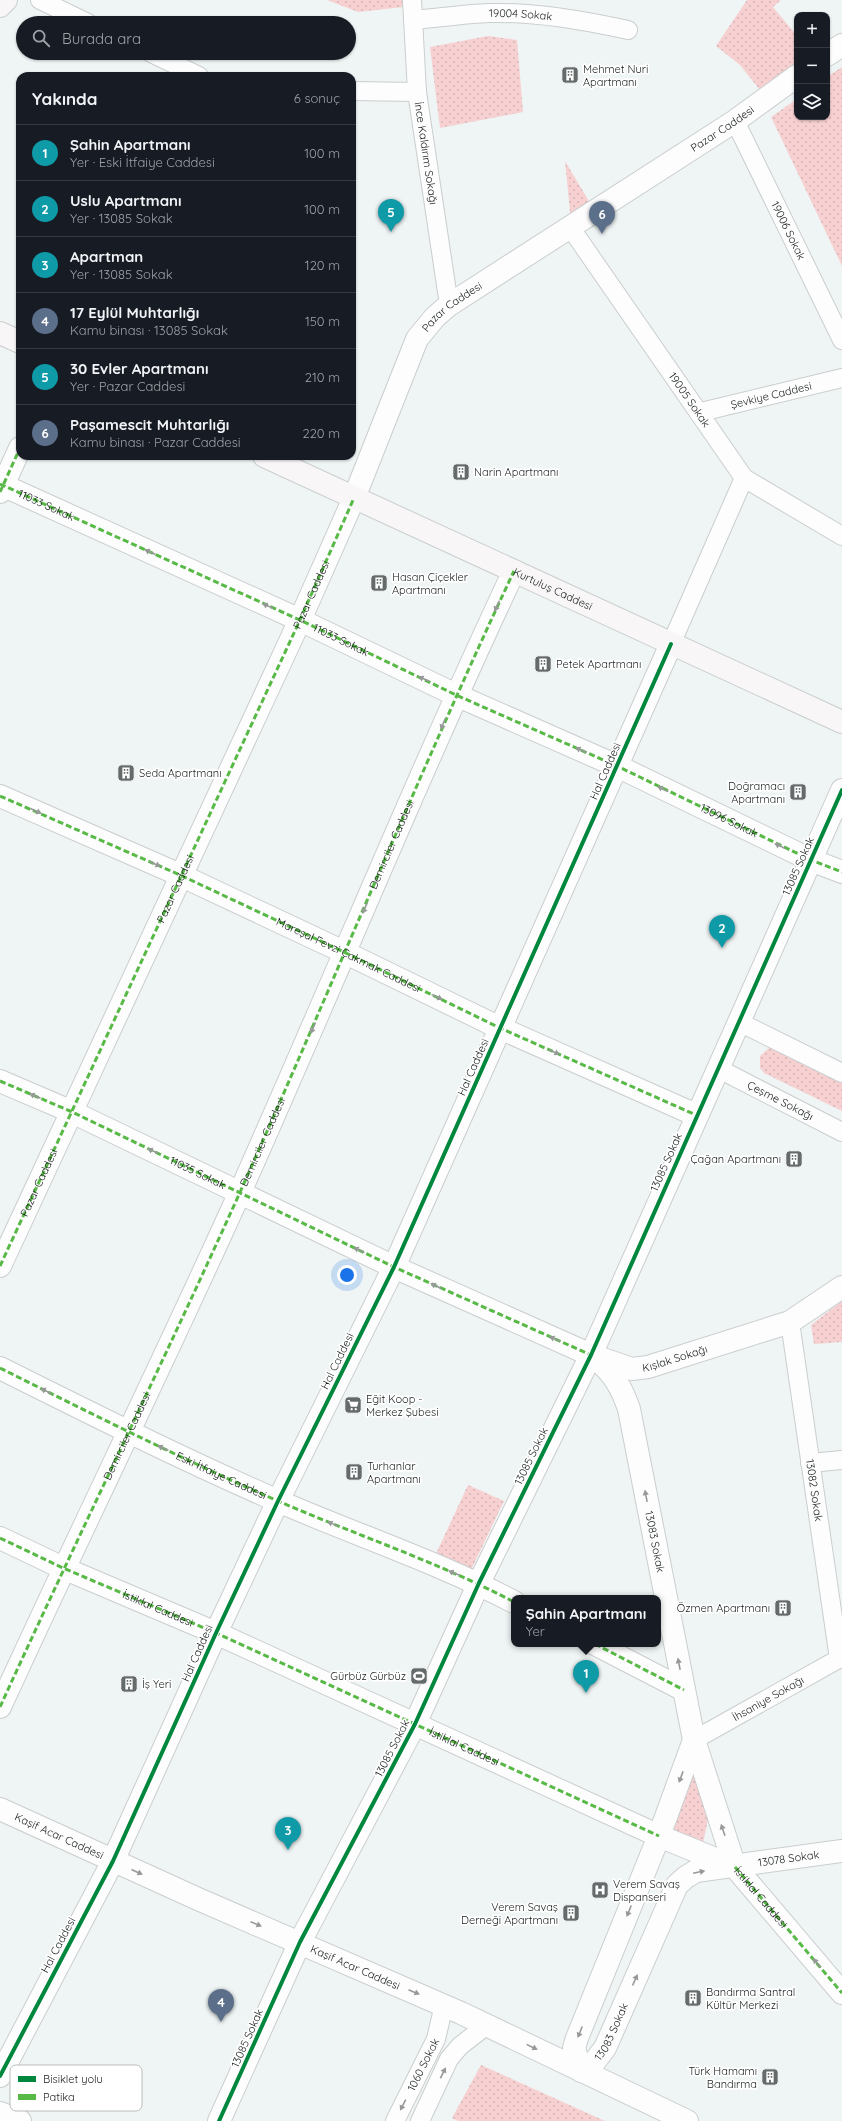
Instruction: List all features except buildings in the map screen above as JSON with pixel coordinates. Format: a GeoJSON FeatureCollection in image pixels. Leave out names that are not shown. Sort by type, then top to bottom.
{"type":"FeatureCollection","features":[{"type":"Feature","properties":{"kind":"main road"},"geometry":{"type":"LineString","coordinates":[[0,6],[6,0]]}},
{"type":"Feature","properties":{"kind":"main road"},"geometry":{"type":"LineString","coordinates":[[0,333],[16,340]]}},
{"type":"Feature","properties":{"kind":"main road","name":"Kurtuluş Caddesi"},"geometry":{"type":"LineString","coordinates":[[273,460],[842,722]]}},
{"type":"Feature","properties":{"kind":"street"},"geometry":{"type":"LineString","coordinates":[[830,53],[842,45]]}},
{"type":"Feature","properties":{"kind":"street","name":"Pazar Caddesi"},"geometry":{"type":"LineString","coordinates":[[0,1266],[70,1111],[300,620],[354,498],[417,339],[435,317],[449,305],[735,121],[794,78]]}},
{"type":"Feature","properties":{"kind":"street"},"geometry":{"type":"LineString","coordinates":[[1,487],[16,456]]}},
{"type":"Feature","properties":{"kind":"street","name":"11033 Sokak"},"geometry":{"type":"LineString","coordinates":[[1,487],[300,620],[456,695],[616,766]]}},
{"type":"Feature","properties":{"kind":"street","name":"Demirciler Caddesi"},"geometry":{"type":"LineString","coordinates":[[0,1707],[63,1568],[240,1192],[346,952],[456,695],[514,571]]}},
{"type":"Feature","properties":{"kind":"street","name":"Hal Caddesi"},"geometry":{"type":"LineString","coordinates":[[0,2076],[113,1861],[216,1633],[278,1501],[394,1266],[671,644]]}},
{"type":"Feature","properties":{"kind":"street","name":"13096 Sokak"},"geometry":{"type":"LineString","coordinates":[[616,766],[811,860],[842,872]]}},
{"type":"Feature","properties":{"kind":"street","name":"13085 Sokak"},"geometry":{"type":"LineString","coordinates":[[219,2121],[300,1942],[414,1724],[479,1583],[591,1355],[696,1115],[719,1069],[842,790]]}},
{"type":"Feature","properties":{"kind":"street","name":"Mareşal Fevzi Çakmak Caddesi"},"geometry":{"type":"LineString","coordinates":[[0,796],[180,875],[346,952],[500,1028],[696,1115]]}},
{"type":"Feature","properties":{"kind":"street","name":"11035 Sokak"},"geometry":{"type":"LineString","coordinates":[[0,1081],[70,1111],[394,1266]]}},
{"type":"Feature","properties":{"kind":"street","name":"Kışlak Sokağı"},"geometry":{"type":"LineString","coordinates":[[394,1266],[591,1355],[632,1369],[648,1367],[790,1322],[842,1286]]}},
{"type":"Feature","properties":{"kind":"street","name":"13083 Sokak"},"geometry":{"type":"LineString","coordinates":[[591,1355],[608,1368],[622,1389],[629,1409],[694,1740],[735,1867],[696,1871],[677,1885],[605,2048],[592,2065],[581,2071],[574,2048],[577,2038],[659,1836],[694,1740]]}},
{"type":"Feature","properties":{"kind":"street","name":"Eski İtfaiye Caddesi"},"geometry":{"type":"LineString","coordinates":[[0,1368],[127,1432],[278,1501],[479,1583],[511,1600]]}},
{"type":"Feature","properties":{"kind":"street","name":"İstiklal Caddesi"},"geometry":{"type":"LineString","coordinates":[[0,1538],[63,1568],[216,1633],[659,1836],[735,1867],[842,1993]]}},
{"type":"Feature","properties":{"kind":"street"},"geometry":{"type":"LineString","coordinates":[[602,1647],[684,1690]]}},
{"type":"Feature","properties":{"kind":"street","name":"Kaşif Acar Caddesi"},"geometry":{"type":"LineString","coordinates":[[0,1809],[113,1861],[444,2005],[686,2121]]}},
{"type":"Feature","properties":{"kind":"street","name":"13078 Sokak"},"geometry":{"type":"LineString","coordinates":[[735,1867],[842,1851]]}},
{"type":"Feature","properties":{"kind":"street"},"geometry":{"type":"LineString","coordinates":[[0,2113],[20,2121]]}},
{"type":"Feature","properties":{"kind":"lane"},"geometry":{"type":"LineString","coordinates":[[40,0],[73,16]]}},
{"type":"Feature","properties":{"kind":"lane","name":"İnce Kaldırım Sokağı"},"geometry":{"type":"LineString","coordinates":[[412,0],[417,92],[449,305]]}},
{"type":"Feature","properties":{"kind":"lane","name":"19004 Sokak"},"geometry":{"type":"LineString","coordinates":[[413,20],[488,13],[534,14],[579,20],[628,30]]}},
{"type":"Feature","properties":{"kind":"lane"},"geometry":{"type":"LineString","coordinates":[[166,60],[191,72]]}},
{"type":"Feature","properties":{"kind":"lane"},"geometry":{"type":"LineString","coordinates":[[356,91],[417,92]]}},
{"type":"Feature","properties":{"kind":"lane","name":"19006 Sokak"},"geometry":{"type":"LineString","coordinates":[[735,121],[842,340]]}},
{"type":"Feature","properties":{"kind":"lane","name":"19005 Sokak"},"geometry":{"type":"LineString","coordinates":[[570,227],[701,412],[744,478],[842,536]]}},
{"type":"Feature","properties":{"kind":"lane","name":"Şevkiye Caddesi"},"geometry":{"type":"LineString","coordinates":[[701,412],[842,378]]}},
{"type":"Feature","properties":{"kind":"lane","name":"Hal Caddesi"},"geometry":{"type":"LineString","coordinates":[[671,644],[744,478]]}},
{"type":"Feature","properties":{"kind":"lane"},"geometry":{"type":"LineString","coordinates":[[739,1022],[842,1073]]}},
{"type":"Feature","properties":{"kind":"lane","name":"Çeşme Sokağı"},"geometry":{"type":"LineString","coordinates":[[719,1069],[842,1132]]}},
{"type":"Feature","properties":{"kind":"lane","name":"13082 Sokak"},"geometry":{"type":"LineString","coordinates":[[790,1322],[810,1463],[841,1658]]}},
{"type":"Feature","properties":{"kind":"lane"},"geometry":{"type":"LineString","coordinates":[[810,1463],[842,1460]]}},
{"type":"Feature","properties":{"kind":"lane","name":"İhsaniye Sokağı"},"geometry":{"type":"LineString","coordinates":[[694,1740],[841,1658]]}},
{"type":"Feature","properties":{"kind":"lane","name":"1060 Sokak"},"geometry":{"type":"LineString","coordinates":[[396,2121],[436,2040],[444,2005]]}},
{"type":"Feature","properties":{"kind":"lane","name":"1060 Sokak"},"geometry":{"type":"LineString","coordinates":[[420,2121],[449,2060],[460,2046],[487,2026]]}},
{"type":"Feature","properties":{"kind":"shaded area"},"geometry":{"type":"Polygon","coordinates":[[[327,0],[402,0],[403,7],[358,12],[327,0]]]}},
{"type":"Feature","properties":{"kind":"shaded area"},"geometry":{"type":"Polygon","coordinates":[[[747,0],[781,0],[773,7],[794,32],[794,72],[764,95],[740,65],[716,46],[747,0]]]}},
{"type":"Feature","properties":{"kind":"shaded area"},"geometry":{"type":"Polygon","coordinates":[[[488,36],[517,40],[523,112],[440,128],[430,47],[488,36]]]}},
{"type":"Feature","properties":{"kind":"shaded area"},"geometry":{"type":"Polygon","coordinates":[[[842,67],[842,266],[771,117],[794,101],[794,120],[830,120],[830,75],[842,67]]]}},
{"type":"Feature","properties":{"kind":"shaded area"},"geometry":{"type":"Polygon","coordinates":[[[565,161],[593,208],[571,222],[565,161]]]}},
{"type":"Feature","properties":{"kind":"shaded area"},"geometry":{"type":"Polygon","coordinates":[[[769,1048],[776,1048],[842,1080],[842,1111],[764,1073],[760,1068],[760,1056],[769,1048]]]}},
{"type":"Feature","properties":{"kind":"shaded area"},"geometry":{"type":"Polygon","coordinates":[[[842,1301],[842,1342],[814,1344],[811,1325],[842,1301]]]}},
{"type":"Feature","properties":{"kind":"shaded area"},"geometry":{"type":"Polygon","coordinates":[[[468,1485],[504,1501],[470,1572],[435,1556],[468,1485]]]}},
{"type":"Feature","properties":{"kind":"shaded area"},"geometry":{"type":"Polygon","coordinates":[[[693,1770],[710,1810],[702,1848],[667,1833],[693,1770]]]}},
{"type":"Feature","properties":{"kind":"shaded area"},"geometry":{"type":"Polygon","coordinates":[[[481,2065],[605,2121],[458,2121],[452,2118],[481,2065]]]}},
{"type":"Feature","properties":{"kind":"marked path"},"geometry":{"type":"LineString","coordinates":[[0,492],[16,457]]}},
{"type":"Feature","properties":{"kind":"marked path"},"geometry":{"type":"LineString","coordinates":[[0,484],[300,620],[456,695],[617,766],[811,860],[842,872]]}},
{"type":"Feature","properties":{"kind":"marked path"},"geometry":{"type":"LineString","coordinates":[[0,1266],[300,620],[354,498]]}},
{"type":"Feature","properties":{"kind":"marked path"},"geometry":{"type":"LineString","coordinates":[[0,1707],[241,1190],[410,802],[478,648],[514,571]]}},
{"type":"Feature","properties":{"kind":"marked path"},"geometry":{"type":"LineString","coordinates":[[0,796],[180,875],[346,953],[500,1028],[696,1115]]}},
{"type":"Feature","properties":{"kind":"marked path"},"geometry":{"type":"LineString","coordinates":[[0,1081],[70,1111],[394,1267],[591,1355]]}},
{"type":"Feature","properties":{"kind":"marked path"},"geometry":{"type":"LineString","coordinates":[[0,1368],[138,1436],[243,1485],[456,1574],[511,1601]]}},
{"type":"Feature","properties":{"kind":"marked path"},"geometry":{"type":"LineString","coordinates":[[0,1538],[63,1568],[216,1633],[659,1836]]}},
{"type":"Feature","properties":{"kind":"marked path"},"geometry":{"type":"LineString","coordinates":[[601,1647],[684,1690]]}},
{"type":"Feature","properties":{"kind":"marked path"},"geometry":{"type":"LineString","coordinates":[[735,1867],[842,1993]]}},
{"type":"Feature","properties":{"kind":"cycle path"},"geometry":{"type":"LineString","coordinates":[[0,2076],[113,1861],[216,1633],[278,1501],[394,1267],[671,644]]}},
{"type":"Feature","properties":{"kind":"cycle path"},"geometry":{"type":"LineString","coordinates":[[219,2121],[300,1942],[415,1724],[479,1583],[591,1355],[842,790]]}},
{"type":"Feature","properties":{"kind":"place","name":"Mehmet Nuri Apartmanı"},"geometry":{"type":"Point","coordinates":[570,75]}},
{"type":"Feature","properties":{"kind":"place","name":"30 Evler Apartmanı"},"geometry":{"type":"Point","coordinates":[391,232]}},
{"type":"Feature","properties":{"kind":"place","name":"Paşamescit Muhtarlığı"},"geometry":{"type":"Point","coordinates":[602,234]}},
{"type":"Feature","properties":{"kind":"place","name":"Narin Apartmanı"},"geometry":{"type":"Point","coordinates":[461,472]}},
{"type":"Feature","properties":{"kind":"place","name":"Hasan Çiçekler Apartmanı"},"geometry":{"type":"Point","coordinates":[379,583]}},
{"type":"Feature","properties":{"kind":"place","name":"Petek Apartmanı"},"geometry":{"type":"Point","coordinates":[543,664]}},
{"type":"Feature","properties":{"kind":"place","name":"Seda Apartmanı"},"geometry":{"type":"Point","coordinates":[126,773]}},
{"type":"Feature","properties":{"kind":"place","name":"Doğramacı Apartmanı"},"geometry":{"type":"Point","coordinates":[798,792]}},
{"type":"Feature","properties":{"kind":"place","name":"Uslu Apartmanı"},"geometry":{"type":"Point","coordinates":[722,948]}},
{"type":"Feature","properties":{"kind":"place","name":"Çağan Apartmanı"},"geometry":{"type":"Point","coordinates":[794,1159]}},
{"type":"Feature","properties":{"kind":"place","name":"Eğit Koop - Merkez Şubesi"},"geometry":{"type":"Point","coordinates":[353,1405]}},
{"type":"Feature","properties":{"kind":"place","name":"Turhanlar Apartmanı"},"geometry":{"type":"Point","coordinates":[354,1472]}},
{"type":"Feature","properties":{"kind":"place","name":"Özmen Apartmanı"},"geometry":{"type":"Point","coordinates":[783,1608]}},
{"type":"Feature","properties":{"kind":"place","name":"Gürbüz Gürbüz"},"geometry":{"type":"Point","coordinates":[419,1676]}},
{"type":"Feature","properties":{"kind":"place","name":"İş Yeri"},"geometry":{"type":"Point","coordinates":[129,1684]}},
{"type":"Feature","properties":{"kind":"place","name":"Şahin Apartmanı"},"geometry":{"type":"Point","coordinates":[586,1693]}},
{"type":"Feature","properties":{"kind":"place","name":"Apartman"},"geometry":{"type":"Point","coordinates":[288,1850]}},
{"type":"Feature","properties":{"kind":"place","name":"Verem Savaş Dispanseri"},"geometry":{"type":"Point","coordinates":[600,1890]}},
{"type":"Feature","properties":{"kind":"place","name":"Verem Savaş Derneği Apartmanı"},"geometry":{"type":"Point","coordinates":[571,1913]}},
{"type":"Feature","properties":{"kind":"place","name":"Bandırma Santral Kültür Merkezi"},"geometry":{"type":"Point","coordinates":[693,1998]}},
{"type":"Feature","properties":{"kind":"place","name":"17 Eylül Muhtarlığı"},"geometry":{"type":"Point","coordinates":[221,2022]}},
{"type":"Feature","properties":{"kind":"place","name":"Türk Hamamı Bandırma"},"geometry":{"type":"Point","coordinates":[770,2077]}}]}
